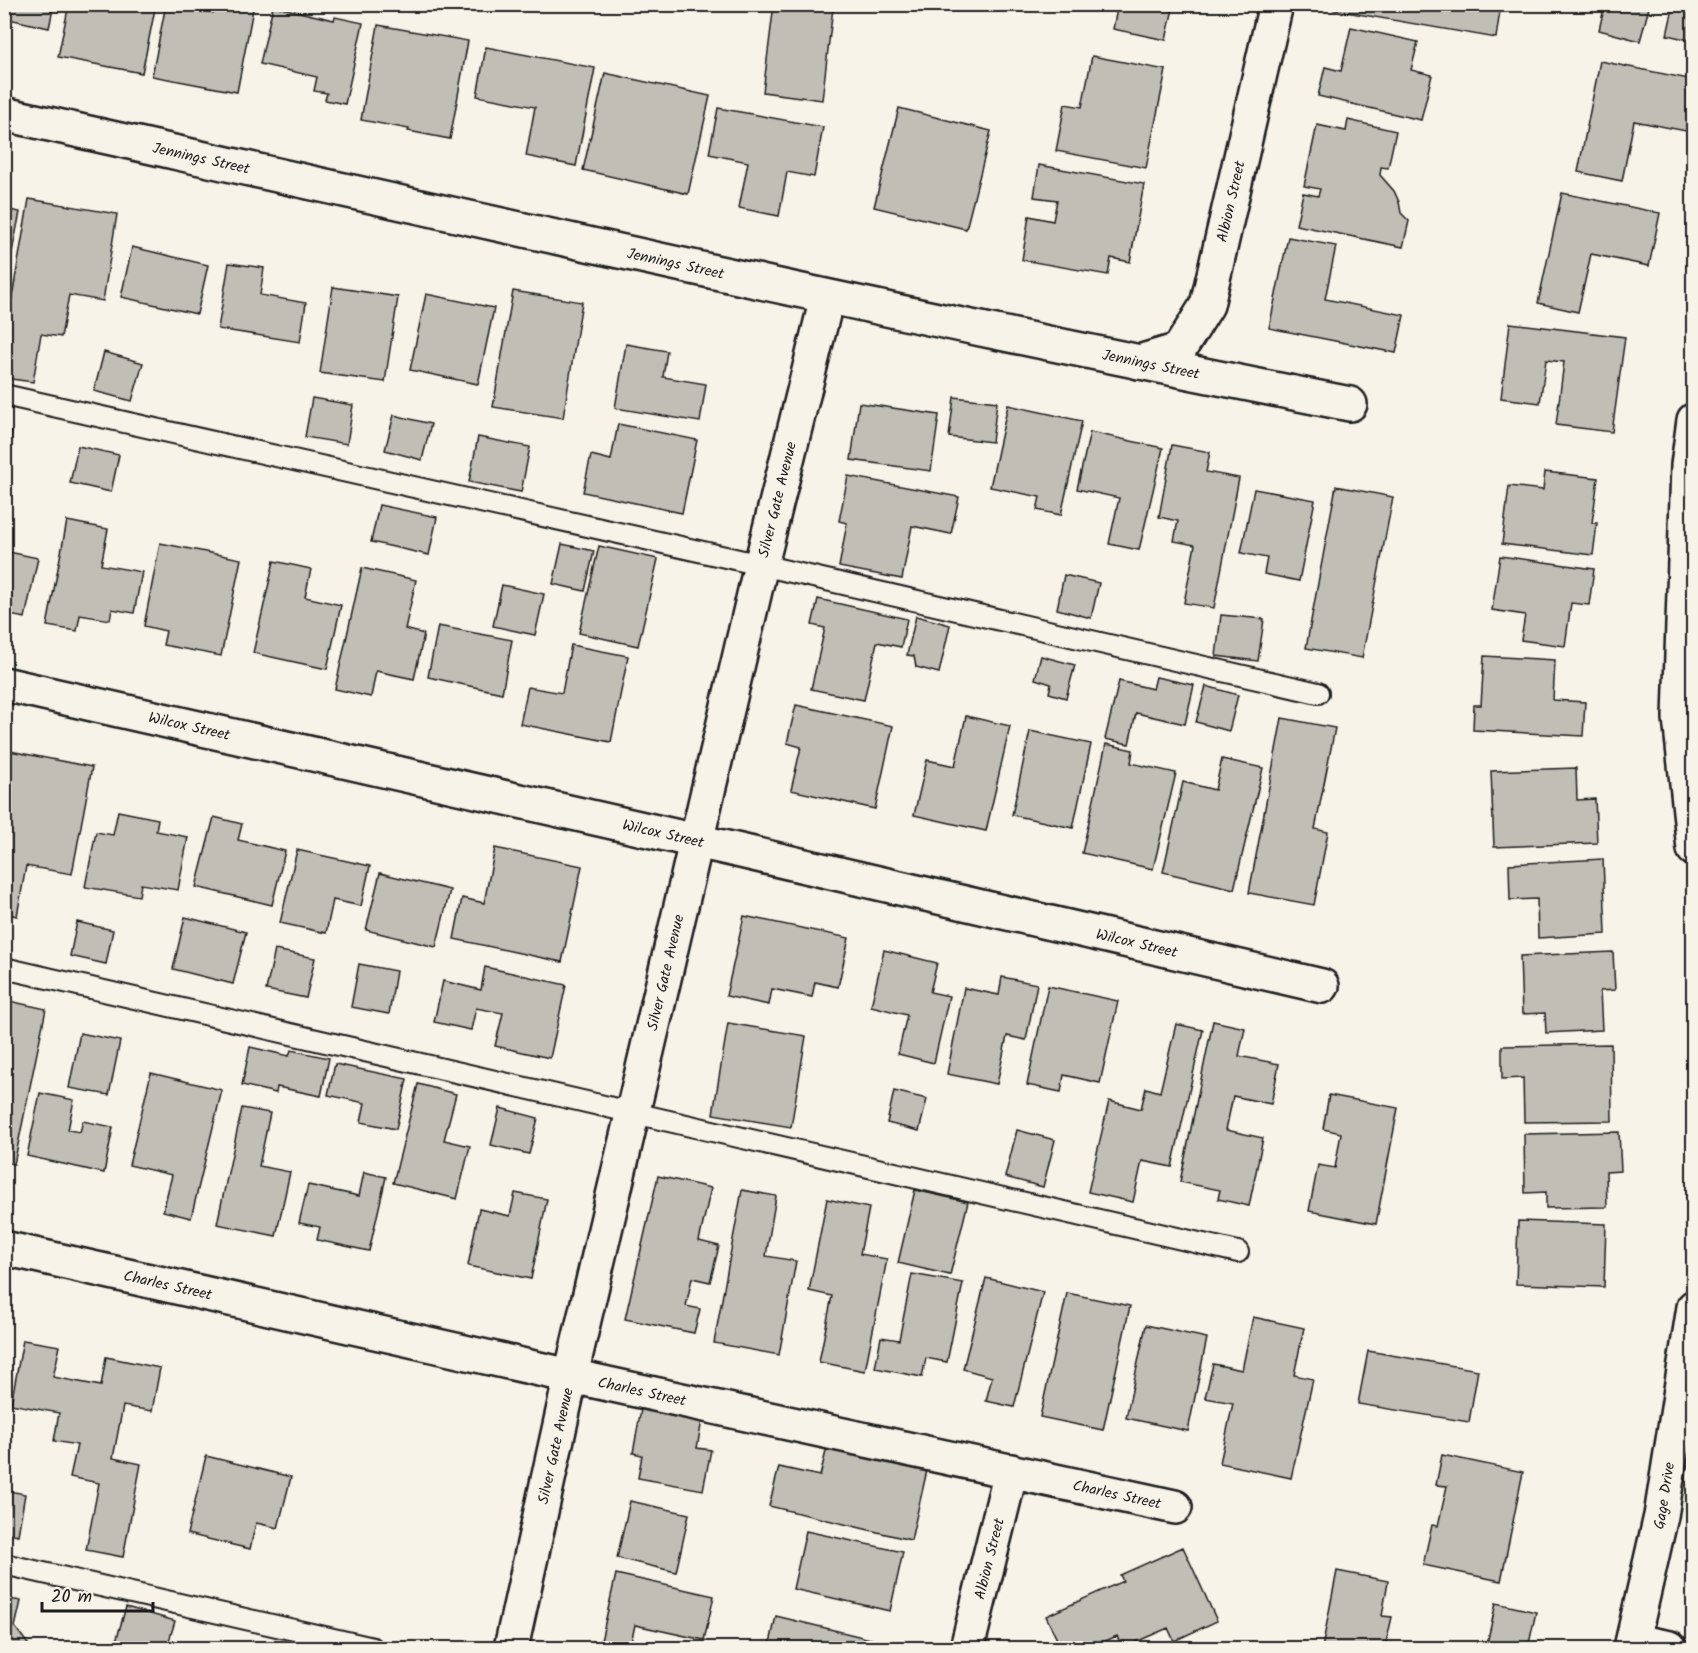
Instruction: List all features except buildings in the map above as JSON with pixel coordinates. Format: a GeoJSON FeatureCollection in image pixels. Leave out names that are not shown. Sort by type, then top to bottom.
{"type":"FeatureCollection","features":[{"type":"Feature","properties":{"kind":"street","name":"Albion Street"},"geometry":{"type":"LineString","coordinates":[[1137,363],[1179,350],[1207,305],[1276,4]]}},
{"type":"Feature","properties":{"kind":"street","name":"Jennings Street"},"geometry":{"type":"LineString","coordinates":[[4,114],[827,298],[1137,363],[1350,404]]}},
{"type":"Feature","properties":{"kind":"street","name":"Silver Gate Avenue"},"geometry":{"type":"LineString","coordinates":[[511,1648],[572,1375],[761,565],[827,298]]}},
{"type":"Feature","properties":{"kind":"street"},"geometry":{"type":"LineString","coordinates":[[1694,420],[1680,718],[1694,849]]}},
{"type":"Feature","properties":{"kind":"street","name":"Wilcox Street"},"geometry":{"type":"LineString","coordinates":[[4,684],[698,841],[1322,986]]}},
{"type":"Feature","properties":{"kind":"street","name":"Charles Street"},"geometry":{"type":"LineString","coordinates":[[4,1248],[1175,1507]]}},
{"type":"Feature","properties":{"kind":"street","name":"Gage Drive"},"geometry":{"type":"LineString","coordinates":[[1632,1645],[1661,1516],[1694,1307]]}},
{"type":"Feature","properties":{"kind":"street","name":"Albion Street"},"geometry":{"type":"LineString","coordinates":[[967,1648],[1011,1471]]}},
{"type":"Feature","properties":{"kind":"street"},"geometry":{"type":"LineString","coordinates":[[1632,1645],[1671,1648]]}},
{"type":"Feature","properties":{"kind":"lane"},"geometry":{"type":"LineString","coordinates":[[4,395],[1318,693]]}},
{"type":"Feature","properties":{"kind":"lane"},"geometry":{"type":"LineString","coordinates":[[4,968],[1238,1252]]}},
{"type":"Feature","properties":{"kind":"lane"},"geometry":{"type":"LineString","coordinates":[[4,1564],[373,1648]]}}]}
